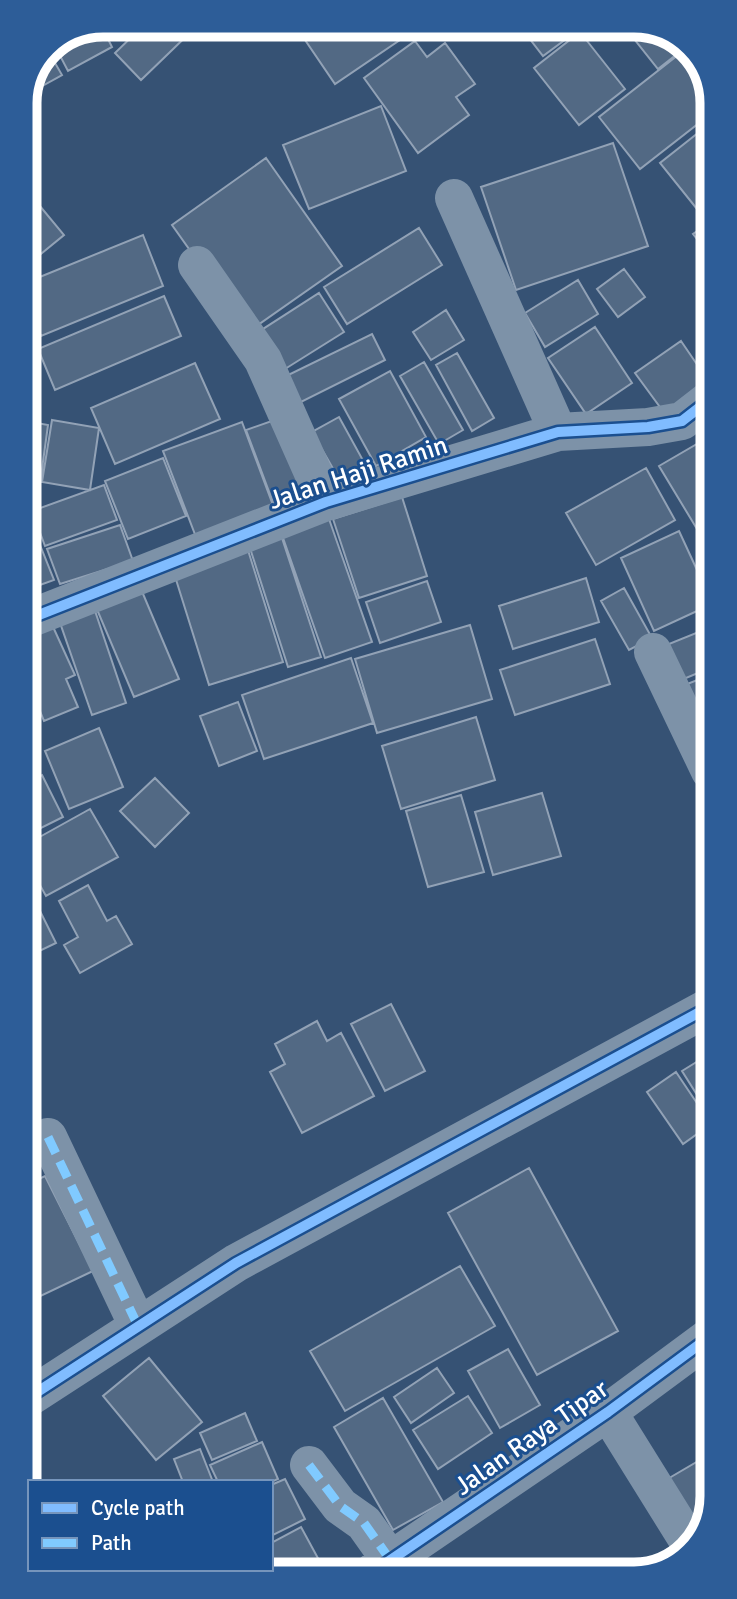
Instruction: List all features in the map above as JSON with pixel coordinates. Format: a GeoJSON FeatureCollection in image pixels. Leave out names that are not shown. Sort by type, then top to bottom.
{"type":"FeatureCollection","features":[{"type":"Feature","properties":{"kind":"street"},"geometry":{"type":"LineString","coordinates":[[454,198],[558,432]]}},
{"type":"Feature","properties":{"kind":"street"},"geometry":{"type":"LineString","coordinates":[[197,265],[263,360],[326,502]]}},
{"type":"Feature","properties":{"kind":"street","name":"Jalan Haji Ramin"},"geometry":{"type":"LineString","coordinates":[[37,616],[326,502],[558,432],[665,425],[682,421],[700,407]]}},
{"type":"Feature","properties":{"kind":"street"},"geometry":{"type":"LineString","coordinates":[[653,652],[700,750]]}},
{"type":"Feature","properties":{"kind":"street"},"geometry":{"type":"LineString","coordinates":[[37,1393],[236,1263],[700,1012]]}},
{"type":"Feature","properties":{"kind":"street"},"geometry":{"type":"LineString","coordinates":[[48,1137],[138,1326]]}},
{"type":"Feature","properties":{"kind":"street","name":"Jalan Raya Tipar"},"geometry":{"type":"LineString","coordinates":[[388,1562],[608,1412],[700,1344]]}},
{"type":"Feature","properties":{"kind":"street"},"geometry":{"type":"LineString","coordinates":[[608,1412],[686,1537]]}},
{"type":"Feature","properties":{"kind":"street"},"geometry":{"type":"LineString","coordinates":[[309,1465],[340,1506],[364,1523],[380,1562]]}},
{"type":"Feature","properties":{"kind":"building"},"geometry":{"type":"Polygon","coordinates":[[[107,37],[112,47],[68,71],[59,53],[82,40],[107,37]]]}},
{"type":"Feature","properties":{"kind":"building"},"geometry":{"type":"Polygon","coordinates":[[[132,37],[186,37],[141,80],[115,53],[132,37]]]}},
{"type":"Feature","properties":{"kind":"building"},"geometry":{"type":"Polygon","coordinates":[[[303,37],[404,37],[335,84],[303,37]]]}},
{"type":"Feature","properties":{"kind":"building"},"geometry":{"type":"Polygon","coordinates":[[[528,37],[569,37],[543,56],[528,37]]]}},
{"type":"Feature","properties":{"kind":"building"},"geometry":{"type":"Polygon","coordinates":[[[574,37],[584,37],[625,89],[579,125],[534,68],[574,37]]]}},
{"type":"Feature","properties":{"kind":"building"},"geometry":{"type":"Polygon","coordinates":[[[633,37],[655,40],[678,53],[658,69],[633,37]]]}},
{"type":"Feature","properties":{"kind":"building"},"geometry":{"type":"Polygon","coordinates":[[[415,41],[427,57],[445,43],[475,84],[456,97],[469,115],[418,153],[364,78],[415,41]]]}},
{"type":"Feature","properties":{"kind":"building"},"geometry":{"type":"Polygon","coordinates":[[[679,54],[697,82],[700,122],[640,169],[599,117],[679,54]]]}},
{"type":"Feature","properties":{"kind":"building"},"geometry":{"type":"Polygon","coordinates":[[[53,60],[62,75],[39,88],[53,60]]]}},
{"type":"Feature","properties":{"kind":"building"},"geometry":{"type":"Polygon","coordinates":[[[381,106],[406,171],[309,209],[283,145],[381,106]]]}},
{"type":"Feature","properties":{"kind":"building"},"geometry":{"type":"Polygon","coordinates":[[[700,131],[700,213],[660,163],[700,131]]]}},
{"type":"Feature","properties":{"kind":"building"},"geometry":{"type":"Polygon","coordinates":[[[613,143],[648,246],[516,290],[481,187],[613,143]]]}},
{"type":"Feature","properties":{"kind":"building"},"geometry":{"type":"Polygon","coordinates":[[[266,158],[342,266],[248,332],[172,225],[266,158]]]}},
{"type":"Feature","properties":{"kind":"building"},"geometry":{"type":"Polygon","coordinates":[[[37,202],[64,235],[37,257],[37,202]]]}},
{"type":"Feature","properties":{"kind":"building"},"geometry":{"type":"Polygon","coordinates":[[[419,228],[442,265],[347,324],[324,287],[419,228]]]}},
{"type":"Feature","properties":{"kind":"building"},"geometry":{"type":"Polygon","coordinates":[[[700,229],[700,243],[693,234],[700,229]]]}},
{"type":"Feature","properties":{"kind":"building"},"geometry":{"type":"Polygon","coordinates":[[[143,235],[163,286],[41,336],[37,326],[37,278],[143,235]]]}},
{"type":"Feature","properties":{"kind":"building"},"geometry":{"type":"Polygon","coordinates":[[[624,269],[645,297],[618,317],[597,289],[624,269]]]}},
{"type":"Feature","properties":{"kind":"building"},"geometry":{"type":"Polygon","coordinates":[[[578,280],[598,314],[545,347],[525,313],[578,280]]]}},
{"type":"Feature","properties":{"kind":"building"},"geometry":{"type":"Polygon","coordinates":[[[319,293],[344,332],[277,374],[252,336],[319,293]]]}},
{"type":"Feature","properties":{"kind":"building"},"geometry":{"type":"Polygon","coordinates":[[[164,296],[181,336],[55,390],[38,349],[164,296]]]}},
{"type":"Feature","properties":{"kind":"building"},"geometry":{"type":"Polygon","coordinates":[[[446,310],[464,340],[431,360],[413,332],[446,310]]]}},
{"type":"Feature","properties":{"kind":"building"},"geometry":{"type":"Polygon","coordinates":[[[595,327],[632,383],[586,414],[548,358],[595,327]]]}},
{"type":"Feature","properties":{"kind":"building"},"geometry":{"type":"Polygon","coordinates":[[[372,334],[385,360],[291,407],[278,380],[372,334]]]}},
{"type":"Feature","properties":{"kind":"building"},"geometry":{"type":"Polygon","coordinates":[[[681,341],[700,369],[700,390],[668,418],[635,373],[681,341]]]}},
{"type":"Feature","properties":{"kind":"building"},"geometry":{"type":"Polygon","coordinates":[[[457,353],[494,418],[472,431],[436,365],[457,353]]]}},
{"type":"Feature","properties":{"kind":"building"},"geometry":{"type":"Polygon","coordinates":[[[424,362],[463,430],[439,444],[400,376],[424,362]]]}},
{"type":"Feature","properties":{"kind":"building"},"geometry":{"type":"Polygon","coordinates":[[[195,363],[220,419],[115,464],[91,408],[195,363]]]}},
{"type":"Feature","properties":{"kind":"building"},"geometry":{"type":"Polygon","coordinates":[[[390,371],[426,437],[376,466],[339,399],[390,371]]]}},
{"type":"Feature","properties":{"kind":"building"},"geometry":{"type":"Polygon","coordinates":[[[286,416],[314,491],[274,505],[246,430],[286,416]]]}},
{"type":"Feature","properties":{"kind":"building"},"geometry":{"type":"Polygon","coordinates":[[[339,417],[365,464],[339,479],[312,432],[339,417]]]}},
{"type":"Feature","properties":{"kind":"building"},"geometry":{"type":"Polygon","coordinates":[[[52,420],[99,428],[90,490],[42,482],[52,420]]]}},
{"type":"Feature","properties":{"kind":"building"},"geometry":{"type":"Polygon","coordinates":[[[242,422],[274,508],[196,537],[163,451],[242,422]]]}},
{"type":"Feature","properties":{"kind":"building"},"geometry":{"type":"Polygon","coordinates":[[[37,423],[48,425],[37,491],[37,423]]]}},
{"type":"Feature","properties":{"kind":"building"},"geometry":{"type":"Polygon","coordinates":[[[700,442],[700,534],[659,466],[700,442]]]}},
{"type":"Feature","properties":{"kind":"building"},"geometry":{"type":"Polygon","coordinates":[[[163,458],[186,516],[128,539],[105,481],[163,458]]]}},
{"type":"Feature","properties":{"kind":"building"},"geometry":{"type":"Polygon","coordinates":[[[646,468],[675,520],[596,565],[566,513],[646,468]]]}},
{"type":"Feature","properties":{"kind":"building"},"geometry":{"type":"Polygon","coordinates":[[[104,485],[117,520],[45,546],[37,524],[37,509],[104,485]]]}},
{"type":"Feature","properties":{"kind":"building"},"geometry":{"type":"Polygon","coordinates":[[[402,497],[427,576],[359,598],[333,519],[402,497]]]}},
{"type":"Feature","properties":{"kind":"building"},"geometry":{"type":"Polygon","coordinates":[[[329,519],[372,642],[325,658],[282,535],[329,519]]]}},
{"type":"Feature","properties":{"kind":"building"},"geometry":{"type":"Polygon","coordinates":[[[120,525],[133,561],[60,584],[47,549],[120,525]]]}},
{"type":"Feature","properties":{"kind":"building"},"geometry":{"type":"Polygon","coordinates":[[[679,531],[700,576],[700,610],[654,631],[621,558],[679,531]]]}},
{"type":"Feature","properties":{"kind":"building"},"geometry":{"type":"Polygon","coordinates":[[[281,535],[321,657],[288,667],[249,545],[281,535]]]}},
{"type":"Feature","properties":{"kind":"building"},"geometry":{"type":"Polygon","coordinates":[[[37,538],[54,580],[37,586],[37,538]]]}},
{"type":"Feature","properties":{"kind":"building"},"geometry":{"type":"Polygon","coordinates":[[[247,547],[283,662],[209,685],[173,570],[247,547]]]}},
{"type":"Feature","properties":{"kind":"building"},"geometry":{"type":"Polygon","coordinates":[[[586,578],[599,622],[513,649],[499,606],[586,578]]]}},
{"type":"Feature","properties":{"kind":"building"},"geometry":{"type":"Polygon","coordinates":[[[427,581],[441,622],[380,643],[366,602],[427,581]]]}},
{"type":"Feature","properties":{"kind":"building"},"geometry":{"type":"Polygon","coordinates":[[[138,582],[179,679],[134,697],[93,600],[138,582]]]}},
{"type":"Feature","properties":{"kind":"building"},"geometry":{"type":"Polygon","coordinates":[[[624,588],[652,638],[629,650],[601,601],[624,588]]]}},
{"type":"Feature","properties":{"kind":"building"},"geometry":{"type":"Polygon","coordinates":[[[92,602],[126,703],[92,715],[57,614],[92,602]]]}},
{"type":"Feature","properties":{"kind":"building"},"geometry":{"type":"Polygon","coordinates":[[[49,618],[75,675],[66,679],[78,707],[44,721],[37,704],[37,623],[49,618]]]}},
{"type":"Feature","properties":{"kind":"building"},"geometry":{"type":"Polygon","coordinates":[[[470,625],[492,699],[377,733],[355,659],[470,625]]]}},
{"type":"Feature","properties":{"kind":"building"},"geometry":{"type":"Polygon","coordinates":[[[700,631],[700,672],[674,683],[659,648],[700,631]]]}},
{"type":"Feature","properties":{"kind":"building"},"geometry":{"type":"Polygon","coordinates":[[[595,639],[610,684],[515,715],[500,670],[595,639]]]}},
{"type":"Feature","properties":{"kind":"building"},"geometry":{"type":"Polygon","coordinates":[[[351,658],[373,723],[264,759],[242,695],[351,658]]]}},
{"type":"Feature","properties":{"kind":"building"},"geometry":{"type":"Polygon","coordinates":[[[700,679],[700,716],[691,720],[677,688],[700,679]]]}},
{"type":"Feature","properties":{"kind":"building"},"geometry":{"type":"Polygon","coordinates":[[[238,702],[257,751],[219,766],[200,716],[238,702]]]}},
{"type":"Feature","properties":{"kind":"building"},"geometry":{"type":"Polygon","coordinates":[[[476,717],[495,780],[401,809],[382,746],[476,717]]]}},
{"type":"Feature","properties":{"kind":"building"},"geometry":{"type":"Polygon","coordinates":[[[99,728],[123,787],[69,809],[45,751],[99,728]]]}},
{"type":"Feature","properties":{"kind":"building"},"geometry":{"type":"Polygon","coordinates":[[[42,775],[63,817],[37,830],[37,778],[42,775]]]}},
{"type":"Feature","properties":{"kind":"building"},"geometry":{"type":"Polygon","coordinates":[[[155,778],[189,813],[155,847],[120,811],[155,778]]]}},
{"type":"Feature","properties":{"kind":"building"},"geometry":{"type":"Polygon","coordinates":[[[542,793],[561,856],[493,875],[475,812],[542,793]]]}},
{"type":"Feature","properties":{"kind":"building"},"geometry":{"type":"Polygon","coordinates":[[[461,795],[484,872],[428,887],[406,811],[461,795]]]}},
{"type":"Feature","properties":{"kind":"building"},"geometry":{"type":"Polygon","coordinates":[[[90,809],[118,857],[46,896],[37,880],[37,838],[90,809]]]}},
{"type":"Feature","properties":{"kind":"building"},"geometry":{"type":"Polygon","coordinates":[[[88,885],[107,921],[116,916],[132,944],[80,973],[64,945],[78,937],[59,901],[88,885]]]}},
{"type":"Feature","properties":{"kind":"building"},"geometry":{"type":"Polygon","coordinates":[[[37,905],[56,943],[37,952],[37,905]]]}},
{"type":"Feature","properties":{"kind":"building"},"geometry":{"type":"Polygon","coordinates":[[[391,1004],[425,1071],[385,1091],[351,1024],[391,1004]]]}},
{"type":"Feature","properties":{"kind":"building"},"geometry":{"type":"Polygon","coordinates":[[[317,1021],[327,1041],[341,1033],[374,1096],[302,1133],[270,1072],[285,1064],[275,1044],[317,1021]]]}},
{"type":"Feature","properties":{"kind":"building"},"geometry":{"type":"Polygon","coordinates":[[[700,1060],[700,1100],[682,1071],[700,1060]]]}},
{"type":"Feature","properties":{"kind":"building"},"geometry":{"type":"Polygon","coordinates":[[[676,1072],[700,1108],[700,1132],[683,1144],[647,1092],[676,1072]]]}},
{"type":"Feature","properties":{"kind":"building"},"geometry":{"type":"Polygon","coordinates":[[[529,1168],[618,1331],[537,1375],[448,1213],[529,1168]]]}},
{"type":"Feature","properties":{"kind":"building"},"geometry":{"type":"Polygon","coordinates":[[[45,1176],[93,1271],[37,1298],[37,1180],[45,1176]]]}},
{"type":"Feature","properties":{"kind":"building"},"geometry":{"type":"Polygon","coordinates":[[[460,1266],[495,1326],[345,1411],[310,1351],[460,1266]]]}},
{"type":"Feature","properties":{"kind":"building"},"geometry":{"type":"Polygon","coordinates":[[[508,1349],[540,1405],[500,1428],[468,1371],[508,1349]]]}},
{"type":"Feature","properties":{"kind":"building"},"geometry":{"type":"Polygon","coordinates":[[[149,1358],[202,1422],[156,1460],[103,1396],[149,1358]]]}},
{"type":"Feature","properties":{"kind":"building"},"geometry":{"type":"Polygon","coordinates":[[[437,1368],[454,1393],[411,1423],[394,1397],[437,1368]]]}},
{"type":"Feature","properties":{"kind":"building"},"geometry":{"type":"Polygon","coordinates":[[[468,1396],[492,1433],[438,1469],[413,1430],[468,1396]]]}},
{"type":"Feature","properties":{"kind":"building"},"geometry":{"type":"Polygon","coordinates":[[[383,1398],[443,1502],[393,1530],[334,1427],[383,1398]]]}},
{"type":"Feature","properties":{"kind":"building"},"geometry":{"type":"Polygon","coordinates":[[[245,1413],[257,1441],[212,1460],[200,1433],[245,1413]]]}},
{"type":"Feature","properties":{"kind":"building"},"geometry":{"type":"Polygon","coordinates":[[[262,1442],[278,1479],[217,1480],[210,1465],[262,1442]]]}},
{"type":"Feature","properties":{"kind":"building"},"geometry":{"type":"Polygon","coordinates":[[[200,1449],[212,1480],[182,1480],[174,1459],[200,1449]]]}},
{"type":"Feature","properties":{"kind":"building"},"geometry":{"type":"Polygon","coordinates":[[[700,1460],[700,1505],[690,1531],[659,1484],[700,1460]]]}},
{"type":"Feature","properties":{"kind":"building"},"geometry":{"type":"Polygon","coordinates":[[[285,1479],[305,1519],[273,1535],[273,1484],[285,1479]]]}},
{"type":"Feature","properties":{"kind":"building"},"geometry":{"type":"Polygon","coordinates":[[[301,1527],[320,1562],[273,1562],[273,1542],[301,1527]]]}},
{"type":"Feature","properties":{"kind":"marked path"},"geometry":{"type":"LineString","coordinates":[[48,1137],[138,1326]]}},
{"type":"Feature","properties":{"kind":"marked path"},"geometry":{"type":"LineString","coordinates":[[309,1465],[340,1506],[364,1523],[391,1561]]}},
{"type":"Feature","properties":{"kind":"cycle path"},"geometry":{"type":"LineString","coordinates":[[37,616],[326,502],[558,432],[648,427],[682,421],[700,407]]}},
{"type":"Feature","properties":{"kind":"cycle path"},"geometry":{"type":"LineString","coordinates":[[37,1392],[236,1263],[700,1012]]}},
{"type":"Feature","properties":{"kind":"cycle path"},"geometry":{"type":"LineString","coordinates":[[388,1562],[608,1412],[700,1344]]}}]}
